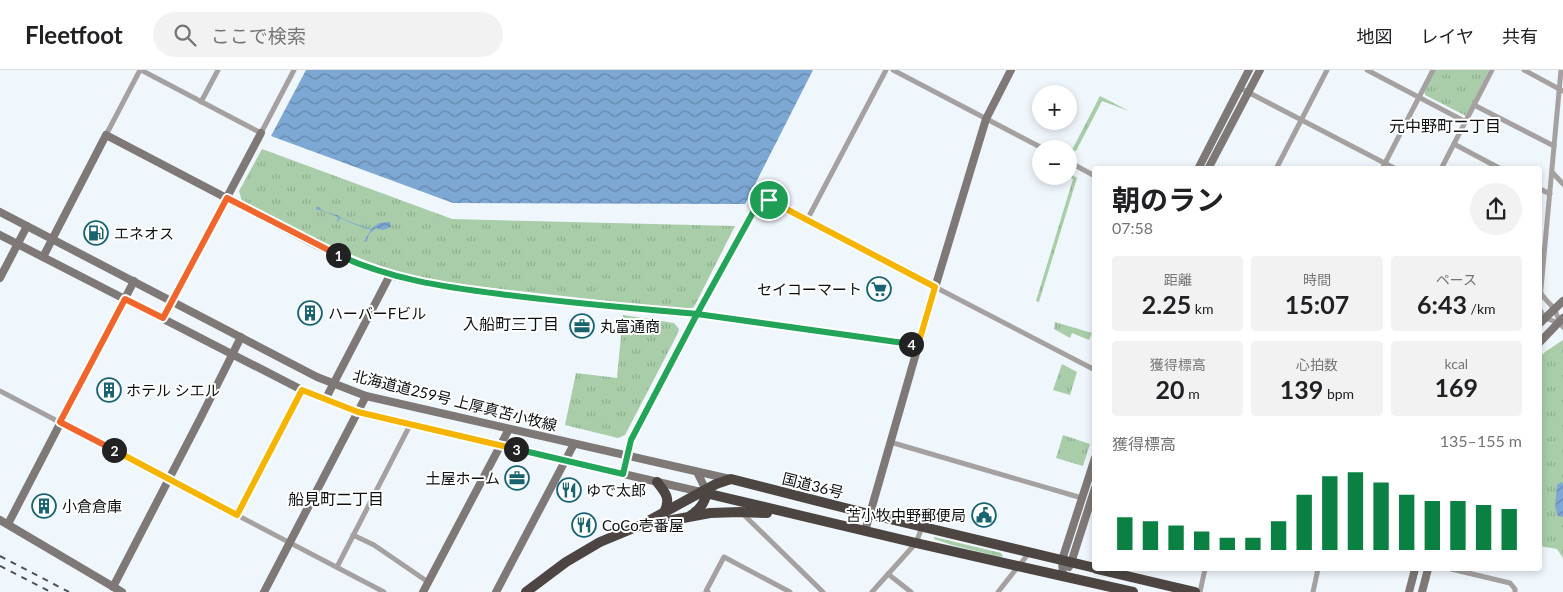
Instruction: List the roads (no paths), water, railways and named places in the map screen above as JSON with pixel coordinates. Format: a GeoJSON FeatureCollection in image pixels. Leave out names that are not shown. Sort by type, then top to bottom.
{"type":"FeatureCollection","features":[{"type":"Feature","properties":{"kind":"highway","name":"国道36号"},"geometry":{"type":"LineString","coordinates":[[731,479],[1092,567]]}},
{"type":"Feature","properties":{"kind":"highway"},"geometry":{"type":"LineString","coordinates":[[526,592],[566,562],[600,542],[641,526],[716,484],[731,479]]}},
{"type":"Feature","properties":{"kind":"highway"},"geometry":{"type":"LineString","coordinates":[[657,482],[666,494],[668,505],[664,513]]}},
{"type":"Feature","properties":{"kind":"highway"},"geometry":{"type":"LineString","coordinates":[[704,492],[1018,567],[1133,592]]}},
{"type":"Feature","properties":{"kind":"highway"},"geometry":{"type":"LineString","coordinates":[[686,518],[702,507],[704,492]]}},
{"type":"Feature","properties":{"kind":"highway"},"geometry":{"type":"LineString","coordinates":[[641,526],[710,513],[794,514]]}},
{"type":"Feature","properties":{"kind":"highway","name":"国道36号"},"geometry":{"type":"LineString","coordinates":[[1105,571],[1159,588],[1196,592]]}},
{"type":"Feature","properties":{"kind":"street"},"geometry":{"type":"LineString","coordinates":[[43,257],[140,70],[261,134]]}},
{"type":"Feature","properties":{"kind":"street"},"geometry":{"type":"LineString","coordinates":[[201,102],[218,70]]}},
{"type":"Feature","properties":{"kind":"street"},"geometry":{"type":"LineString","coordinates":[[163,318],[294,70]]}},
{"type":"Feature","properties":{"kind":"street"},"geometry":{"type":"LineString","coordinates":[[808,220],[886,70]]}},
{"type":"Feature","properties":{"kind":"street"},"geometry":{"type":"LineString","coordinates":[[893,70],[1032,143]]}},
{"type":"Feature","properties":{"kind":"street"},"geometry":{"type":"LineString","coordinates":[[865,531],[935,287],[986,119],[1011,70]]}},
{"type":"Feature","properties":{"kind":"street"},"geometry":{"type":"LineString","coordinates":[[1200,166],[1249,70],[1259,72],[1210,166]]}},
{"type":"Feature","properties":{"kind":"street"},"geometry":{"type":"LineString","coordinates":[[1278,166],[1327,70]]}},
{"type":"Feature","properties":{"kind":"street"},"geometry":{"type":"LineString","coordinates":[[1366,70],[1466,122]]}},
{"type":"Feature","properties":{"kind":"street"},"geometry":{"type":"LineString","coordinates":[[1384,166],[1433,70]]}},
{"type":"Feature","properties":{"kind":"street"},"geometry":{"type":"LineString","coordinates":[[1443,166],[1492,70]]}},
{"type":"Feature","properties":{"kind":"street"},"geometry":{"type":"LineString","coordinates":[[1524,70],[1561,90]]}},
{"type":"Feature","properties":{"kind":"street"},"geometry":{"type":"LineString","coordinates":[[1542,245],[1550,194],[1561,90],[1561,70]]}},
{"type":"Feature","properties":{"kind":"street"},"geometry":{"type":"LineString","coordinates":[[1240,88],[1390,166]]}},
{"type":"Feature","properties":{"kind":"street"},"geometry":{"type":"LineString","coordinates":[[1474,105],[1554,146]]}},
{"type":"Feature","properties":{"kind":"street"},"geometry":{"type":"LineString","coordinates":[[106,135],[314,244],[354,262],[390,275],[424,284],[530,298],[697,314],[918,345]]}},
{"type":"Feature","properties":{"kind":"street"},"geometry":{"type":"LineString","coordinates":[[1454,144],[1495,166]]}},
{"type":"Feature","properties":{"kind":"street"},"geometry":{"type":"LineString","coordinates":[[1077,166],[1092,174]]}},
{"type":"Feature","properties":{"kind":"street"},"geometry":{"type":"LineString","coordinates":[[1552,172],[1563,184]]}},
{"type":"Feature","properties":{"kind":"street"},"geometry":{"type":"LineString","coordinates":[[1542,190],[1550,194]]}},
{"type":"Feature","properties":{"kind":"street"},"geometry":{"type":"LineString","coordinates":[[623,474],[631,440],[697,314],[756,207],[761,202],[769,200],[1092,368]]}},
{"type":"Feature","properties":{"kind":"street","name":"北海道道259号 上厚真苫小牧線"},"geometry":{"type":"LineString","coordinates":[[0,212],[317,377],[366,396],[731,479]]}},
{"type":"Feature","properties":{"kind":"street"},"geometry":{"type":"LineString","coordinates":[[0,278],[27,226]]}},
{"type":"Feature","properties":{"kind":"street"},"geometry":{"type":"LineString","coordinates":[[0,234],[302,390],[325,400],[358,412],[410,425],[704,492]]}},
{"type":"Feature","properties":{"kind":"street"},"geometry":{"type":"LineString","coordinates":[[325,400],[390,275]]}},
{"type":"Feature","properties":{"kind":"street"},"geometry":{"type":"LineString","coordinates":[[8,524],[134,281]]}},
{"type":"Feature","properties":{"kind":"street"},"geometry":{"type":"LineString","coordinates":[[1542,298],[1554,309],[1562,323]]}},
{"type":"Feature","properties":{"kind":"street"},"geometry":{"type":"LineString","coordinates":[[1542,320],[1563,301]]}},
{"type":"Feature","properties":{"kind":"street"},"geometry":{"type":"LineString","coordinates":[[1542,320],[1562,323]]}},
{"type":"Feature","properties":{"kind":"street"},"geometry":{"type":"LineString","coordinates":[[1542,340],[1562,323]]}},
{"type":"Feature","properties":{"kind":"street"},"geometry":{"type":"LineString","coordinates":[[113,587],[241,337]]}},
{"type":"Feature","properties":{"kind":"street"},"geometry":{"type":"LineString","coordinates":[[237,515],[302,390]]}},
{"type":"Feature","properties":{"kind":"street"},"geometry":{"type":"LineString","coordinates":[[0,391],[384,592]]}},
{"type":"Feature","properties":{"kind":"street"},"geometry":{"type":"LineString","coordinates":[[264,592],[366,396]]}},
{"type":"Feature","properties":{"kind":"street"},"geometry":{"type":"LineString","coordinates":[[337,567],[410,425]]}},
{"type":"Feature","properties":{"kind":"street"},"geometry":{"type":"LineString","coordinates":[[423,592],[509,429]]}},
{"type":"Feature","properties":{"kind":"street"},"geometry":{"type":"LineString","coordinates":[[890,442],[1082,498]]}},
{"type":"Feature","properties":{"kind":"street"},"geometry":{"type":"LineString","coordinates":[[496,592],[574,444]]}},
{"type":"Feature","properties":{"kind":"street"},"geometry":{"type":"LineString","coordinates":[[1063,576],[1082,498],[1092,467]]}},
{"type":"Feature","properties":{"kind":"street"},"geometry":{"type":"LineString","coordinates":[[696,472],[704,492]]}},
{"type":"Feature","properties":{"kind":"street"},"geometry":{"type":"LineString","coordinates":[[1067,562],[1092,496]]}},
{"type":"Feature","properties":{"kind":"street"},"geometry":{"type":"LineString","coordinates":[[740,512],[823,592]]}},
{"type":"Feature","properties":{"kind":"street"},"geometry":{"type":"LineString","coordinates":[[0,520],[122,592]]}},
{"type":"Feature","properties":{"kind":"street"},"geometry":{"type":"LineString","coordinates":[[872,592],[916,543],[922,527]]}},
{"type":"Feature","properties":{"kind":"street"},"geometry":{"type":"LineString","coordinates":[[354,535],[428,582]]}},
{"type":"Feature","properties":{"kind":"street"},"geometry":{"type":"LineString","coordinates":[[998,592],[1030,553]]}},
{"type":"Feature","properties":{"kind":"street"},"geometry":{"type":"LineString","coordinates":[[708,592],[706,591],[724,557],[790,592]]}},
{"type":"Feature","properties":{"kind":"street"},"geometry":{"type":"LineString","coordinates":[[1200,592],[1205,571]]}},
{"type":"Feature","properties":{"kind":"street"},"geometry":{"type":"LineString","coordinates":[[1313,592],[1318,571]]}},
{"type":"Feature","properties":{"kind":"street"},"geometry":{"type":"LineString","coordinates":[[1409,592],[1414,571]]}},
{"type":"Feature","properties":{"kind":"street"},"geometry":{"type":"LineString","coordinates":[[1422,592],[1427,571]]}},
{"type":"Feature","properties":{"kind":"street"},"geometry":{"type":"LineString","coordinates":[[1459,571],[1510,583],[1515,589],[1514,592]]}},
{"type":"Feature","properties":{"kind":"street"},"geometry":{"type":"LineString","coordinates":[[888,574],[911,592]]}},
{"type":"Feature","properties":{"kind":"water"},"geometry":{"type":"Polygon","coordinates":[[[306,70],[813,70],[745,204],[453,203],[271,136],[306,70]]]}},
{"type":"Feature","properties":{"kind":"water"},"geometry":{"type":"Polygon","coordinates":[[[316,207],[371,229],[379,223],[390,222],[391,227],[383,230],[376,228],[369,234],[365,242],[364,241],[371,230],[351,223],[340,218],[337,223],[338,217],[317,210],[316,207]]]}},
{"type":"Feature","properties":{"kind":"water"},"geometry":{"type":"Polygon","coordinates":[[[1561,482],[1563,484],[1563,517],[1558,516],[1555,507],[1557,485],[1561,482]]]}},
{"type":"Feature","properties":{"kind":"railway"},"geometry":{"type":"LineString","coordinates":[[0,556],[69,592]]}},
{"type":"Feature","properties":{"kind":"railway"},"geometry":{"type":"LineString","coordinates":[[0,566],[51,592]]}},
{"type":"Feature","properties":{"kind":"place","name":"エネオス"},"geometry":{"type":"Point","coordinates":[96,233]}},
{"type":"Feature","properties":{"kind":"place","name":"セイコーマート"},"geometry":{"type":"Point","coordinates":[879,289]}},
{"type":"Feature","properties":{"kind":"place","name":"ハーバーFビル"},"geometry":{"type":"Point","coordinates":[310,313]}},
{"type":"Feature","properties":{"kind":"place","name":"丸富通商"},"geometry":{"type":"Point","coordinates":[582,326]}},
{"type":"Feature","properties":{"kind":"place","name":"ホテル シエル"},"geometry":{"type":"Point","coordinates":[109,390]}},
{"type":"Feature","properties":{"kind":"place","name":"土屋ホーム"},"geometry":{"type":"Point","coordinates":[517,478]}},
{"type":"Feature","properties":{"kind":"place","name":"ゆで太郎"},"geometry":{"type":"Point","coordinates":[569,490]}},
{"type":"Feature","properties":{"kind":"place","name":"小倉倉庫"},"geometry":{"type":"Point","coordinates":[44,506]}},
{"type":"Feature","properties":{"kind":"place","name":"苫小牧中野郵便局"},"geometry":{"type":"Point","coordinates":[984,515]}},
{"type":"Feature","properties":{"kind":"place","name":"CoCo壱番屋"},"geometry":{"type":"Point","coordinates":[584,525]}},
{"type":"Feature","properties":{"kind":"district","name":"元中野町二丁目"},"geometry":{"type":"Point","coordinates":[1445,125]}},
{"type":"Feature","properties":{"kind":"district","name":"入船町三丁目"},"geometry":{"type":"Point","coordinates":[511,323]}},
{"type":"Feature","properties":{"kind":"district","name":"船見町二丁目"},"geometry":{"type":"Point","coordinates":[336,498]}}]}
